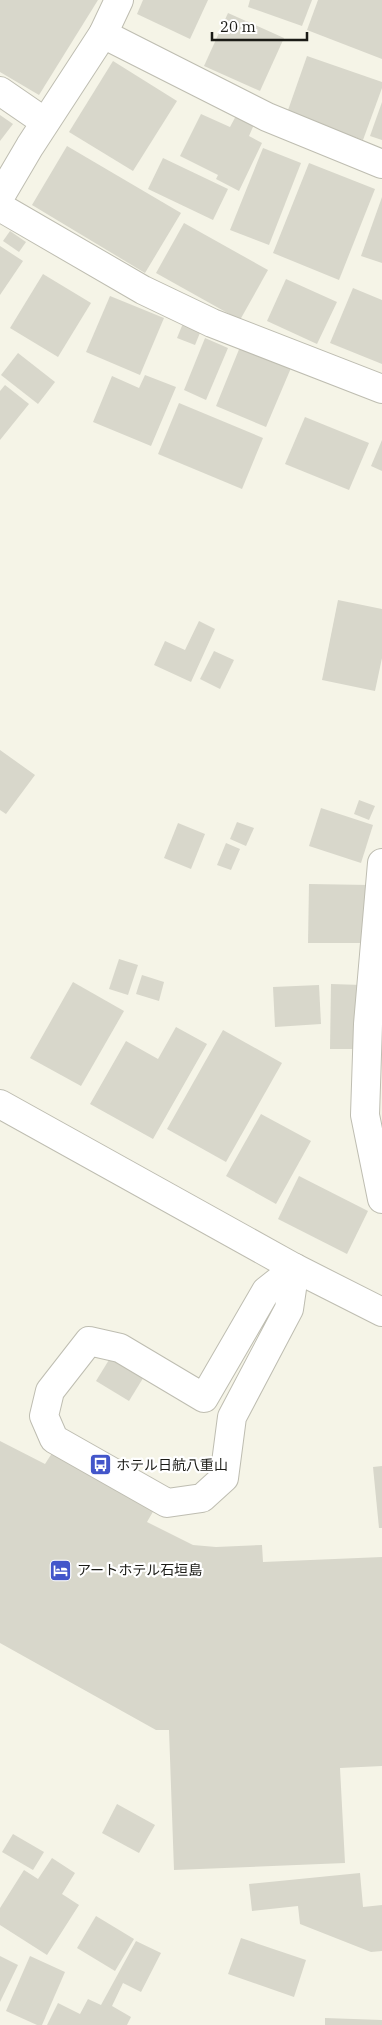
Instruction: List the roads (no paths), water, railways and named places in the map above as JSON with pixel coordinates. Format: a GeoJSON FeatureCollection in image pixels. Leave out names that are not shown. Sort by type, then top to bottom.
{"type":"FeatureCollection","features":[{"type":"Feature","properties":{"kind":"street"},"geometry":{"type":"LineString","coordinates":[[0,197],[45,122],[103,34],[119,0]]}},
{"type":"Feature","properties":{"kind":"street"},"geometry":{"type":"LineString","coordinates":[[103,34],[267,117],[382,164]]}},
{"type":"Feature","properties":{"kind":"street"},"geometry":{"type":"LineString","coordinates":[[0,91],[45,122]]}},
{"type":"Feature","properties":{"kind":"street"},"geometry":{"type":"LineString","coordinates":[[0,207],[143,290],[212,323],[382,389]]}},
{"type":"Feature","properties":{"kind":"street"},"geometry":{"type":"LineString","coordinates":[[382,863],[368,1024],[365,1115],[382,1199]]}},
{"type":"Feature","properties":{"kind":"street"},"geometry":{"type":"LineString","coordinates":[[0,1104],[295,1268],[382,1312]]}},
{"type":"Feature","properties":{"kind":"street"},"geometry":{"type":"LineString","coordinates":[[204,1398],[266,1291],[295,1268]]}},
{"type":"Feature","properties":{"kind":"street"},"geometry":{"type":"LineString","coordinates":[[232,1417],[120,1348],[89,1341],[50,1391],[44,1416],[54,1440],[167,1503],[202,1498],[224,1478],[232,1417],[289,1308],[295,1268]]}},
{"type":"Feature","properties":{"kind":"place","name":"ホテル日航八重山"},"geometry":{"type":"Point","coordinates":[100,1465]}},
{"type":"Feature","properties":{"kind":"place","name":"アートホテル石垣島"},"geometry":{"type":"Point","coordinates":[61,1570]}}]}
